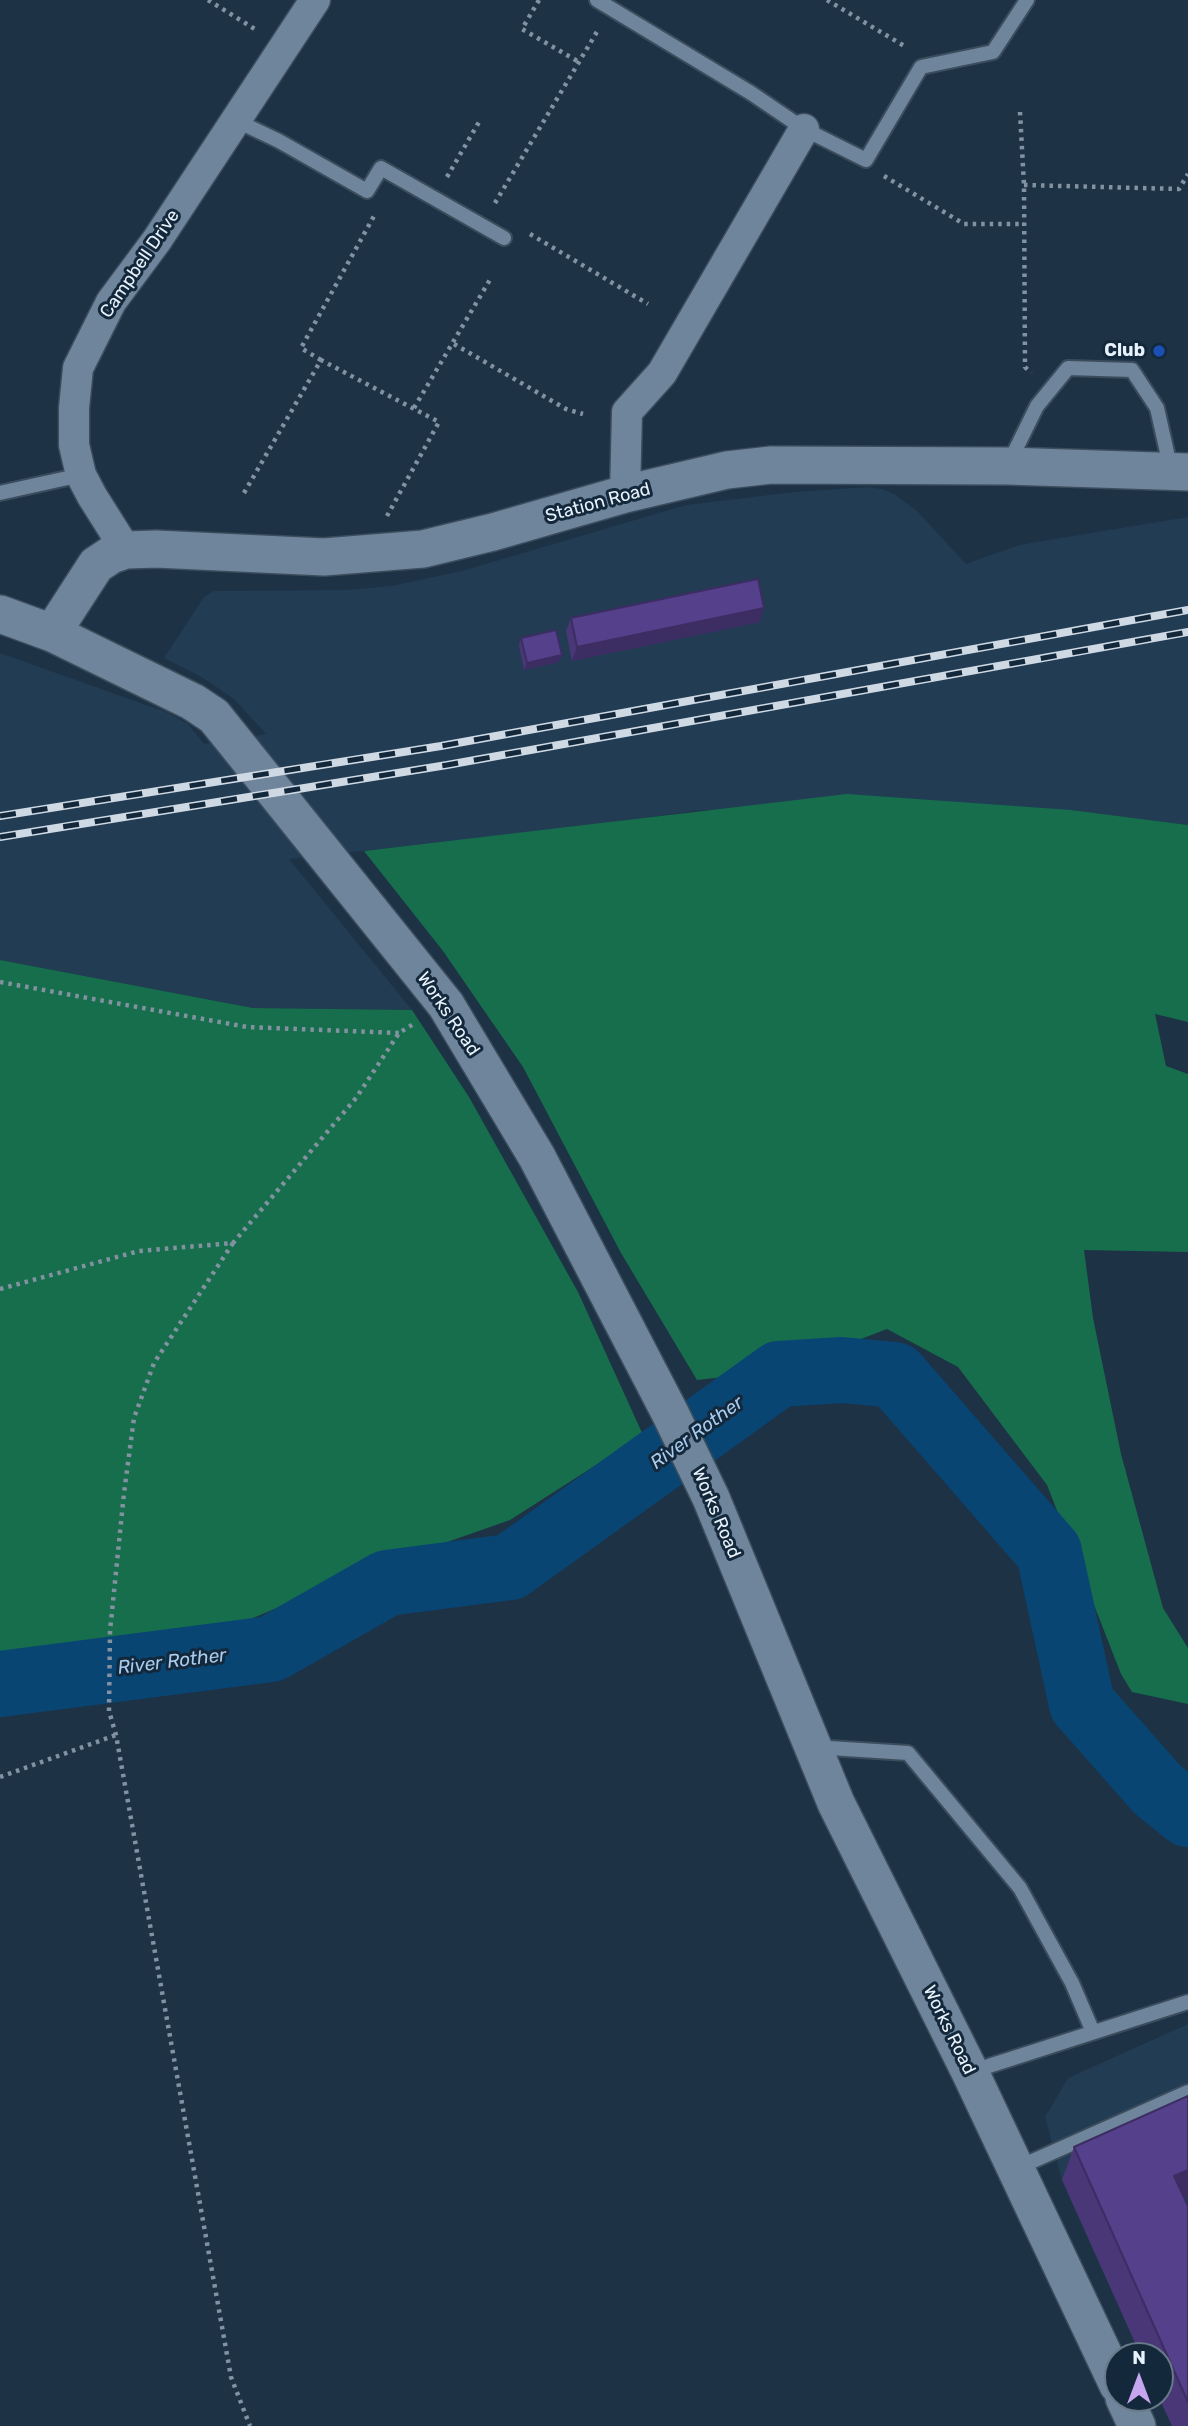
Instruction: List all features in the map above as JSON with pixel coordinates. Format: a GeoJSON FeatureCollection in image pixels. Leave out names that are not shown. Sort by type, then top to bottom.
{"type":"FeatureCollection","features":[{"type":"Feature","properties":{"kind":"street","name":"Campbell Drive"},"geometry":{"type":"LineString","coordinates":[[126,550],[81,475],[74,444],[78,368],[111,302],[157,240],[315,0]]}},
{"type":"Feature","properties":{"kind":"street"},"geometry":{"type":"LineString","coordinates":[[625,494],[627,412],[662,373],[804,129]]}},
{"type":"Feature","properties":{"kind":"street","name":"Station Road"},"geometry":{"type":"LineString","coordinates":[[52,634],[96,565],[111,555],[126,550],[324,557],[423,549],[625,494],[727,470],[771,465],[1007,466],[1180,472]]}},
{"type":"Feature","properties":{"kind":"street","name":"Works Road"},"geometry":{"type":"LineString","coordinates":[[0,614],[52,634],[193,702],[214,716],[446,1005],[537,1157],[670,1413],[710,1498],[836,1804],[970,2072],[1104,2355]]}},
{"type":"Feature","properties":{"kind":"lane"},"geometry":{"type":"LineString","coordinates":[[597,0],[751,93],[804,129],[866,160],[921,67],[993,52],[1027,0]]}},
{"type":"Feature","properties":{"kind":"lane"},"geometry":{"type":"LineString","coordinates":[[235,120],[279,141],[367,191],[381,169],[504,238]]}},
{"type":"Feature","properties":{"kind":"lane"},"geometry":{"type":"LineString","coordinates":[[1007,466],[1037,407],[1068,368],[1132,370],[1157,408],[1180,472]]}},
{"type":"Feature","properties":{"kind":"lane"},"geometry":{"type":"LineString","coordinates":[[0,493],[81,475]]}},
{"type":"Feature","properties":{"kind":"lane"},"geometry":{"type":"LineString","coordinates":[[813,1746],[908,1753],[1020,1888],[1072,1983],[1093,2032]]}},
{"type":"Feature","properties":{"kind":"lane"},"geometry":{"type":"LineString","coordinates":[[970,2072],[1188,2002]]}},
{"type":"Feature","properties":{"kind":"lane"},"geometry":{"type":"LineString","coordinates":[[1016,2169],[1188,2092]]}},
{"type":"Feature","properties":{"kind":"path"},"geometry":{"type":"LineString","coordinates":[[208,0],[283,46]]}},
{"type":"Feature","properties":{"kind":"path"},"geometry":{"type":"LineString","coordinates":[[540,0],[522,29],[579,62]]}},
{"type":"Feature","properties":{"kind":"path"},"geometry":{"type":"LineString","coordinates":[[827,0],[937,64]]}},
{"type":"Feature","properties":{"kind":"path"},"geometry":{"type":"LineString","coordinates":[[491,211],[611,8]]}},
{"type":"Feature","properties":{"kind":"path"},"geometry":{"type":"LineString","coordinates":[[1020,112],[1024,185],[1025,367],[1049,392]]}},
{"type":"Feature","properties":{"kind":"path"},"geometry":{"type":"LineString","coordinates":[[443,184],[479,122]]}},
{"type":"Feature","properties":{"kind":"path"},"geometry":{"type":"LineString","coordinates":[[880,174],[964,224],[1024,224]]}},
{"type":"Feature","properties":{"kind":"path"},"geometry":{"type":"LineString","coordinates":[[1024,185],[1179,189],[1188,174]]}},
{"type":"Feature","properties":{"kind":"path"},"geometry":{"type":"LineString","coordinates":[[387,516],[439,422],[301,348],[396,177]]}},
{"type":"Feature","properties":{"kind":"path"},"geometry":{"type":"LineString","coordinates":[[520,229],[648,304]]}},
{"type":"Feature","properties":{"kind":"path"},"geometry":{"type":"LineString","coordinates":[[414,408],[491,278]]}},
{"type":"Feature","properties":{"kind":"path"},"geometry":{"type":"LineString","coordinates":[[454,344],[566,409],[583,414]]}},
{"type":"Feature","properties":{"kind":"path"},"geometry":{"type":"LineString","coordinates":[[243,493],[321,360]]}},
{"type":"Feature","properties":{"kind":"path"},"geometry":{"type":"LineString","coordinates":[[0,982],[247,1027],[400,1033],[356,1098],[233,1243],[154,1363],[134,1418],[124,1493],[110,1631],[109,1712],[116,1735],[231,2377],[250,2426]]}},
{"type":"Feature","properties":{"kind":"path"},"geometry":{"type":"LineString","coordinates":[[0,1289],[139,1251],[233,1243]]}},
{"type":"Feature","properties":{"kind":"path"},"geometry":{"type":"LineString","coordinates":[[0,1777],[116,1735]]}},
{"type":"Feature","properties":{"kind":"shaded area"},"geometry":{"type":"Polygon","coordinates":[[[868,487],[894,494],[917,511],[966,564],[1019,545],[1188,517],[1188,825],[1071,810],[703,810],[553,830],[289,859],[412,1010],[253,1008],[0,960],[0,653],[166,712],[188,724],[204,744],[266,734],[234,699],[200,676],[164,658],[204,597],[214,591],[349,590],[391,586],[462,571],[686,505],[795,492],[868,487]]]}},
{"type":"Feature","properties":{"kind":"shaded area"},"geometry":{"type":"Polygon","coordinates":[[[1188,2024],[1188,2426],[1174,2412],[1174,2342],[1135,2342],[1062,2180],[1045,2117],[1068,2078],[1188,2024]]]}},
{"type":"Feature","properties":{"kind":"green space"},"geometry":{"type":"Polygon","coordinates":[[[847,794],[1071,810],[1188,825],[1188,1022],[1155,1014],[1166,1066],[1188,1074],[1188,1252],[1084,1250],[1093,1318],[1121,1454],[1163,1608],[1188,1648],[1188,1704],[1132,1692],[1121,1674],[1047,1485],[958,1367],[887,1329],[778,1371],[697,1380],[621,1253],[523,1067],[443,951],[364,851],[847,794]]]}},
{"type":"Feature","properties":{"kind":"green space"},"geometry":{"type":"Polygon","coordinates":[[[0,960],[253,1008],[412,1010],[469,1097],[578,1292],[643,1435],[510,1520],[359,1573],[239,1624],[143,1653],[0,1672],[0,960]]]}},
{"type":"Feature","properties":{"kind":"building"},"geometry":{"type":"Polygon","coordinates":[[[758,579],[764,608],[577,647],[571,618],[758,579]]]}},
{"type":"Feature","properties":{"kind":"building"},"geometry":{"type":"Polygon","coordinates":[[[556,630],[562,655],[527,663],[521,638],[556,630]]]}},
{"type":"Feature","properties":{"kind":"building"},"geometry":{"type":"Polygon","coordinates":[[[1188,2096],[1188,2170],[1174,2176],[1188,2206],[1188,2402],[1174,2371],[1174,2342],[1161,2342],[1074,2147],[1188,2096]]]}},
{"type":"Feature","properties":{"kind":"waterway","name":"River Rother"},"geometry":{"type":"LineString","coordinates":[[0,1684],[271,1649],[387,1583],[510,1567],[779,1374],[842,1370],[895,1375],[1049,1552],[1082,1704],[1157,1789],[1188,1814]]}},
{"type":"Feature","properties":{"kind":"railway"},"geometry":{"type":"LineString","coordinates":[[0,816],[441,746],[1188,610]]}},
{"type":"Feature","properties":{"kind":"railway"},"geometry":{"type":"LineString","coordinates":[[0,837],[447,765],[1188,632]]}},
{"type":"Feature","properties":{"kind":"place","name":"Club"},"geometry":{"type":"Point","coordinates":[1159,351]}}]}
